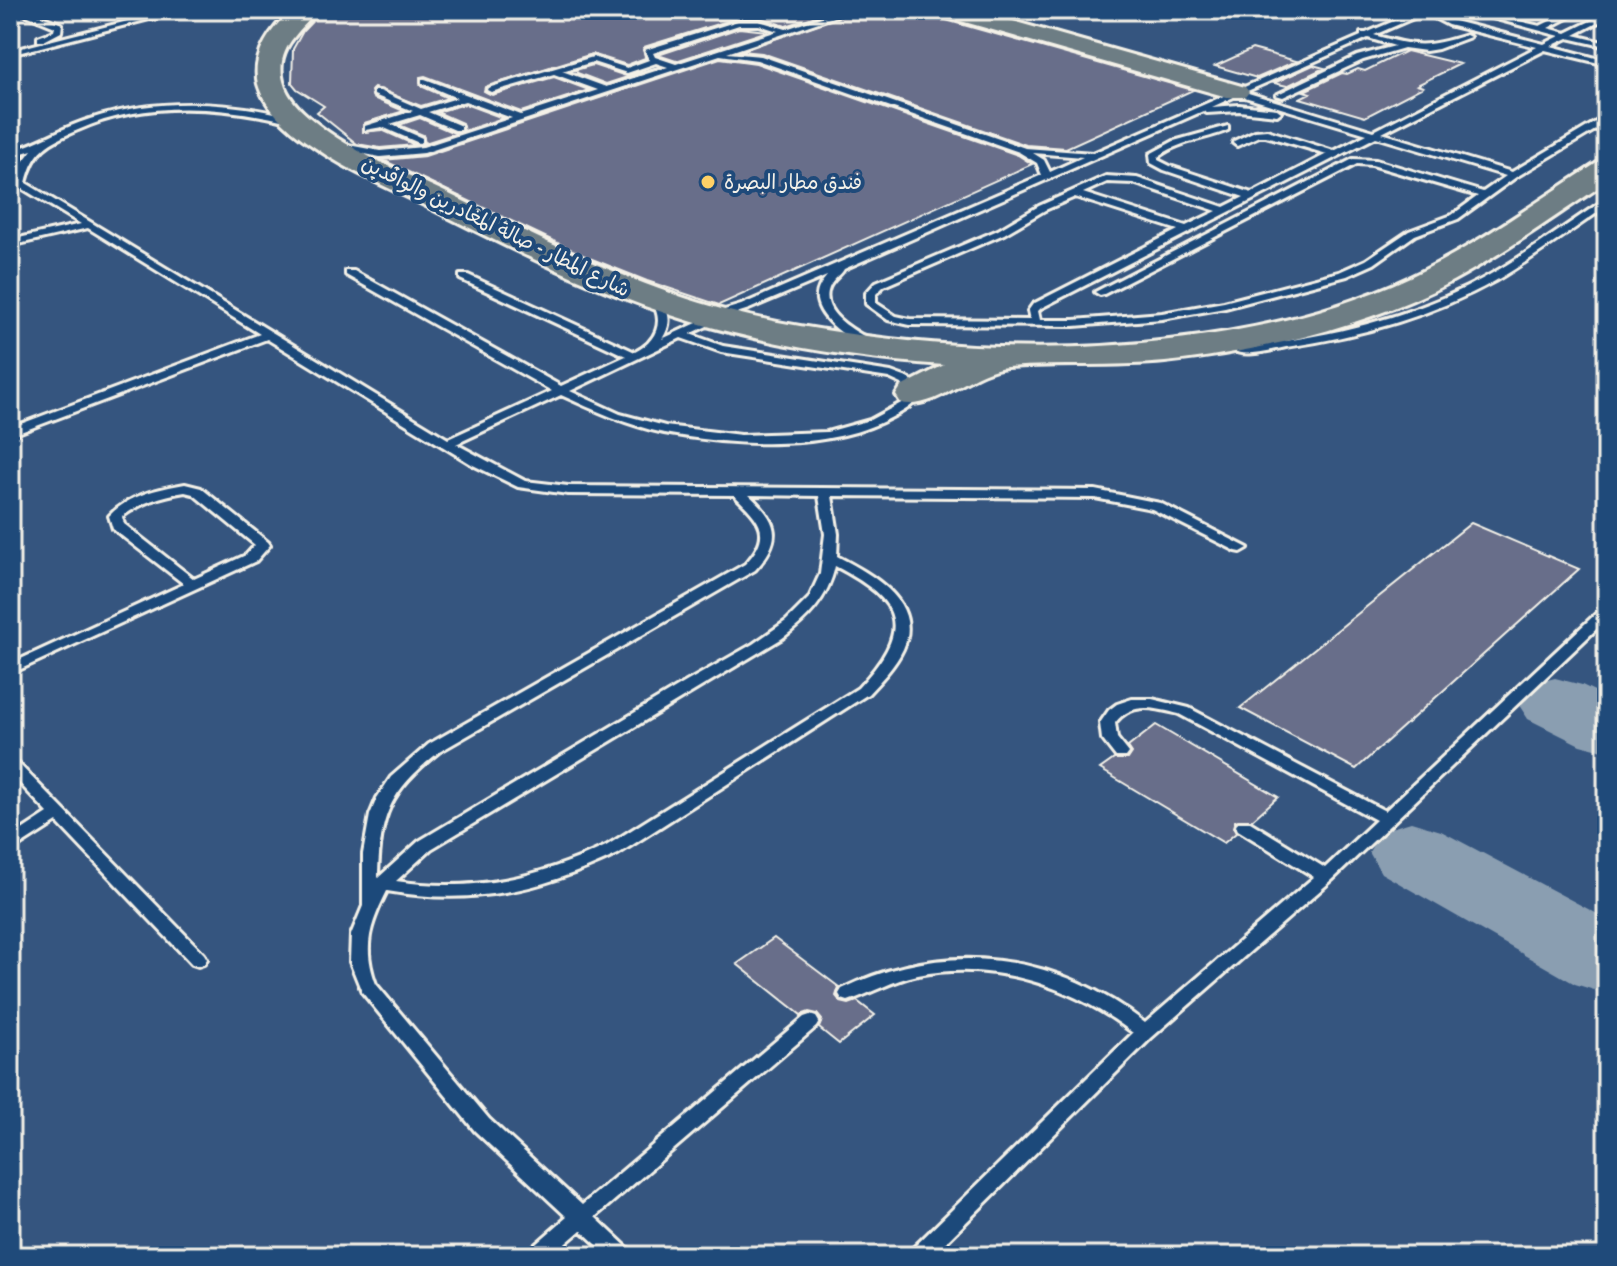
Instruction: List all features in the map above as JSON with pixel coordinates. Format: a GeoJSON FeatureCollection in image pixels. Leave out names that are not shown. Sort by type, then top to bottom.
{"type":"FeatureCollection","features":[{"type":"Feature","properties":{"kind":"highway","name":"شارع المطار - صالة المغادرين والوافدين"},"geometry":{"type":"LineString","coordinates":[[306,10],[288,26],[269,60],[269,79],[275,94],[298,121],[331,144],[376,170],[553,258],[656,301],[713,318],[874,345],[942,353],[1039,340],[1137,354],[1287,328],[1382,300],[1451,268],[1607,169]]}},
{"type":"Feature","properties":{"kind":"highway"},"geometry":{"type":"LineString","coordinates":[[948,10],[1236,92]]}},
{"type":"Feature","properties":{"kind":"highway"},"geometry":{"type":"LineString","coordinates":[[914,395],[977,363],[1039,340]]}},
{"type":"Feature","properties":{"kind":"lane"},"geometry":{"type":"LineString","coordinates":[[10,50],[60,29],[18,10]]}},
{"type":"Feature","properties":{"kind":"lane"},"geometry":{"type":"LineString","coordinates":[[10,50],[180,10]]}},
{"type":"Feature","properties":{"kind":"lane"},"geometry":{"type":"LineString","coordinates":[[331,144],[369,153],[413,152],[850,10]]}},
{"type":"Feature","properties":{"kind":"lane"},"geometry":{"type":"LineString","coordinates":[[447,444],[713,318],[854,261],[1425,10],[1451,23],[1607,63]]}},
{"type":"Feature","properties":{"kind":"lane"},"geometry":{"type":"LineString","coordinates":[[1540,29],[1580,10],[1606,15]]}},
{"type":"Feature","properties":{"kind":"lane"},"geometry":{"type":"LineString","coordinates":[[1039,340],[1033,311],[1037,306],[1606,15]]}},
{"type":"Feature","properties":{"kind":"lane"},"geometry":{"type":"LineString","coordinates":[[1493,17],[1607,45]]}},
{"type":"Feature","properties":{"kind":"lane"},"geometry":{"type":"LineString","coordinates":[[677,67],[648,55],[650,50],[738,23],[759,23],[786,31]]}},
{"type":"Feature","properties":{"kind":"lane"},"geometry":{"type":"LineString","coordinates":[[1364,35],[1404,46],[1435,49],[1466,37]]}},
{"type":"Feature","properties":{"kind":"lane"},"geometry":{"type":"LineString","coordinates":[[758,58],[754,47],[761,39]]}},
{"type":"Feature","properties":{"kind":"lane"},"geometry":{"type":"LineString","coordinates":[[1280,95],[1360,58],[1404,46]]}},
{"type":"Feature","properties":{"kind":"lane"},"geometry":{"type":"LineString","coordinates":[[709,56],[758,58],[1022,150],[1041,162],[1047,176]]}},
{"type":"Feature","properties":{"kind":"lane"},"geometry":{"type":"LineString","coordinates":[[491,90],[593,59],[627,71],[656,60]]}},
{"type":"Feature","properties":{"kind":"lane"},"geometry":{"type":"LineString","coordinates":[[554,71],[606,90]]}},
{"type":"Feature","properties":{"kind":"lane"},"geometry":{"type":"LineString","coordinates":[[425,81],[520,118]]}},
{"type":"Feature","properties":{"kind":"lane"},"geometry":{"type":"LineString","coordinates":[[1236,92],[1513,175]]}},
{"type":"Feature","properties":{"kind":"lane"},"geometry":{"type":"LineString","coordinates":[[377,93],[458,128]]}},
{"type":"Feature","properties":{"kind":"lane"},"geometry":{"type":"LineString","coordinates":[[368,128],[465,98]]}},
{"type":"Feature","properties":{"kind":"lane"},"geometry":{"type":"LineString","coordinates":[[10,154],[93,120],[157,107],[222,106],[298,121]]}},
{"type":"Feature","properties":{"kind":"lane"},"geometry":{"type":"LineString","coordinates":[[1190,112],[1266,110],[1330,121]]}},
{"type":"Feature","properties":{"kind":"lane"},"geometry":{"type":"LineString","coordinates":[[1224,210],[1134,180],[1106,179],[1001,232],[893,278],[871,293],[871,304],[892,318],[910,322],[1039,340],[1116,320],[1196,311],[1343,274],[1370,262],[1412,233],[1455,217],[1513,175],[1607,119]]}},
{"type":"Feature","properties":{"kind":"lane"},"geometry":{"type":"LineString","coordinates":[[383,124],[419,140]]}},
{"type":"Feature","properties":{"kind":"lane"},"geometry":{"type":"LineString","coordinates":[[1225,128],[1201,139],[1165,148],[1153,156],[1154,161],[1252,196]]}},
{"type":"Feature","properties":{"kind":"lane"},"geometry":{"type":"LineString","coordinates":[[1237,143],[1258,133],[1267,133],[1335,154]]}},
{"type":"Feature","properties":{"kind":"lane"},"geometry":{"type":"LineString","coordinates":[[45,142],[26,163],[16,181],[503,476],[544,488],[739,493],[1024,491],[1095,494],[1156,506],[1241,548]]}},
{"type":"Feature","properties":{"kind":"lane"},"geometry":{"type":"LineString","coordinates":[[1022,150],[1092,156]]}},
{"type":"Feature","properties":{"kind":"lane"},"geometry":{"type":"LineString","coordinates":[[1100,292],[1356,161],[1373,162],[1483,195]]}},
{"type":"Feature","properties":{"kind":"lane"},"geometry":{"type":"LineString","coordinates":[[1073,193],[1187,230]]}},
{"type":"Feature","properties":{"kind":"lane"},"geometry":{"type":"LineString","coordinates":[[1137,354],[1280,345],[1361,327],[1453,298],[1487,280],[1604,204]]}},
{"type":"Feature","properties":{"kind":"lane"},"geometry":{"type":"LineString","coordinates":[[10,243],[90,225]]}},
{"type":"Feature","properties":{"kind":"lane"},"geometry":{"type":"LineString","coordinates":[[854,261],[835,273],[824,287],[822,303],[830,318],[848,333],[874,345]]}},
{"type":"Feature","properties":{"kind":"lane"},"geometry":{"type":"LineString","coordinates":[[350,273],[561,391],[639,423],[688,433],[762,439],[828,436],[893,413],[909,403],[914,395],[912,386],[891,375],[721,349],[679,334]]}},
{"type":"Feature","properties":{"kind":"lane"},"geometry":{"type":"LineString","coordinates":[[464,277],[633,355]]}},
{"type":"Feature","properties":{"kind":"lane"},"geometry":{"type":"LineString","coordinates":[[651,347],[666,323],[665,315],[656,301]]}},
{"type":"Feature","properties":{"kind":"lane"},"geometry":{"type":"LineString","coordinates":[[10,432],[270,334]]}},
{"type":"Feature","properties":{"kind":"lane"},"geometry":{"type":"LineString","coordinates":[[10,670],[193,585],[251,558],[263,545],[197,491],[185,488],[156,493],[120,510],[114,522],[193,585]]}},
{"type":"Feature","properties":{"kind":"lane"},"geometry":{"type":"LineString","coordinates":[[370,908],[376,824],[381,803],[392,782],[434,748],[750,567],[764,554],[770,538],[768,523],[739,493]]}},
{"type":"Feature","properties":{"kind":"lane"},"geometry":{"type":"LineString","coordinates":[[623,1256],[482,1125],[368,987],[359,962],[360,935],[382,884],[425,845],[739,657],[798,618],[814,600],[832,559],[832,525],[825,493]]}},
{"type":"Feature","properties":{"kind":"lane"},"geometry":{"type":"LineString","coordinates":[[382,884],[412,891],[480,892],[549,878],[581,866],[612,850],[863,691],[894,656],[901,635],[901,617],[893,600],[878,583],[832,559]]}},
{"type":"Feature","properties":{"kind":"lane"},"geometry":{"type":"LineString","coordinates":[[918,1256],[1145,1033],[1326,876],[1607,611]]}},
{"type":"Feature","properties":{"kind":"lane"},"geometry":{"type":"LineString","coordinates":[[1121,753],[1110,739],[1107,723],[1116,709],[1136,701],[1161,704],[1184,711],[1387,819]]}},
{"type":"Feature","properties":{"kind":"lane"},"geometry":{"type":"LineString","coordinates":[[10,764],[198,959]]}},
{"type":"Feature","properties":{"kind":"lane"},"geometry":{"type":"LineString","coordinates":[[10,846],[57,814]]}},
{"type":"Feature","properties":{"kind":"lane"},"geometry":{"type":"LineString","coordinates":[[1244,826],[1326,876]]}},
{"type":"Feature","properties":{"kind":"lane"},"geometry":{"type":"LineString","coordinates":[[848,994],[894,974],[946,965],[999,967],[1052,979],[1102,1001],[1145,1033]]}},
{"type":"Feature","properties":{"kind":"lane"},"geometry":{"type":"LineString","coordinates":[[536,1256],[810,1022]]}},
{"type":"Feature","properties":{"kind":"shaded area"},"geometry":{"type":"Polygon","coordinates":[[[10,10],[1607,10],[1607,1256],[10,1256],[10,10]]]}},
{"type":"Feature","properties":{"kind":"building"},"geometry":{"type":"Polygon","coordinates":[[[323,10],[834,10],[786,26],[760,18],[737,18],[644,47],[645,58],[627,65],[592,54],[485,87],[484,91],[492,95],[554,77],[589,90],[521,112],[425,76],[420,77],[421,86],[448,98],[421,106],[374,88],[371,91],[373,98],[404,111],[364,123],[363,132],[382,130],[415,145],[380,148],[357,144],[317,112],[324,106],[292,83],[293,49],[303,31],[323,10]]]}},
{"type":"Feature","properties":{"kind":"building"},"geometry":{"type":"Polygon","coordinates":[[[857,10],[930,10],[939,18],[1193,90],[1066,148],[1026,145],[762,53],[741,51],[857,10]]]}},
{"type":"Feature","properties":{"kind":"building"},"geometry":{"type":"Polygon","coordinates":[[[739,28],[768,31],[676,61],[658,55],[739,28]]]}},
{"type":"Feature","properties":{"kind":"building"},"geometry":{"type":"Polygon","coordinates":[[[1252,49],[1296,61],[1257,78],[1215,66],[1252,49]]]}},
{"type":"Feature","properties":{"kind":"building"},"geometry":{"type":"Polygon","coordinates":[[[1406,51],[1460,64],[1417,85],[1423,87],[1365,117],[1300,98],[1310,93],[1304,91],[1342,73],[1358,69],[1365,71],[1406,51]]]}},
{"type":"Feature","properties":{"kind":"building"},"geometry":{"type":"Polygon","coordinates":[[[720,58],[756,63],[1018,155],[1032,164],[719,305],[587,257],[383,160],[425,156],[720,58]]]}},
{"type":"Feature","properties":{"kind":"building"},"geometry":{"type":"Polygon","coordinates":[[[593,65],[626,76],[658,67],[606,84],[572,71],[593,65]]]}},
{"type":"Feature","properties":{"kind":"building"},"geometry":{"type":"Polygon","coordinates":[[[1313,65],[1324,68],[1287,86],[1274,83],[1313,65]]]}},
{"type":"Feature","properties":{"kind":"building"},"geometry":{"type":"Polygon","coordinates":[[[465,104],[503,118],[464,131],[462,123],[437,112],[465,104]]]}},
{"type":"Feature","properties":{"kind":"building"},"geometry":{"type":"Polygon","coordinates":[[[420,118],[456,133],[425,143],[423,135],[399,125],[420,118]]]}},
{"type":"Feature","properties":{"kind":"building"},"geometry":{"type":"Polygon","coordinates":[[[1471,523],[1579,569],[1356,769],[1240,708],[1471,523]]]}},
{"type":"Feature","properties":{"kind":"building"},"geometry":{"type":"Polygon","coordinates":[[[1156,725],[1278,797],[1252,820],[1235,821],[1233,827],[1236,833],[1224,843],[1100,769],[1114,759],[1128,759],[1132,753],[1128,747],[1156,725]]]}},
{"type":"Feature","properties":{"kind":"building"},"geometry":{"type":"Polygon","coordinates":[[[774,938],[839,987],[836,996],[841,1002],[849,1004],[857,1001],[875,1015],[839,1044],[819,1028],[822,1020],[817,1014],[809,1012],[801,1015],[737,964],[774,938]]]}},
{"type":"Feature","properties":{"kind":"taxiway"},"geometry":{"type":"LineString","coordinates":[[1555,702],[1607,727]]}},
{"type":"Feature","properties":{"kind":"taxiway"},"geometry":{"type":"LineString","coordinates":[[1411,852],[1607,960]]}},
{"type":"Feature","properties":{"kind":"place","name":"فندق مطار البصرة"},"geometry":{"type":"Point","coordinates":[708,182]}}]}
